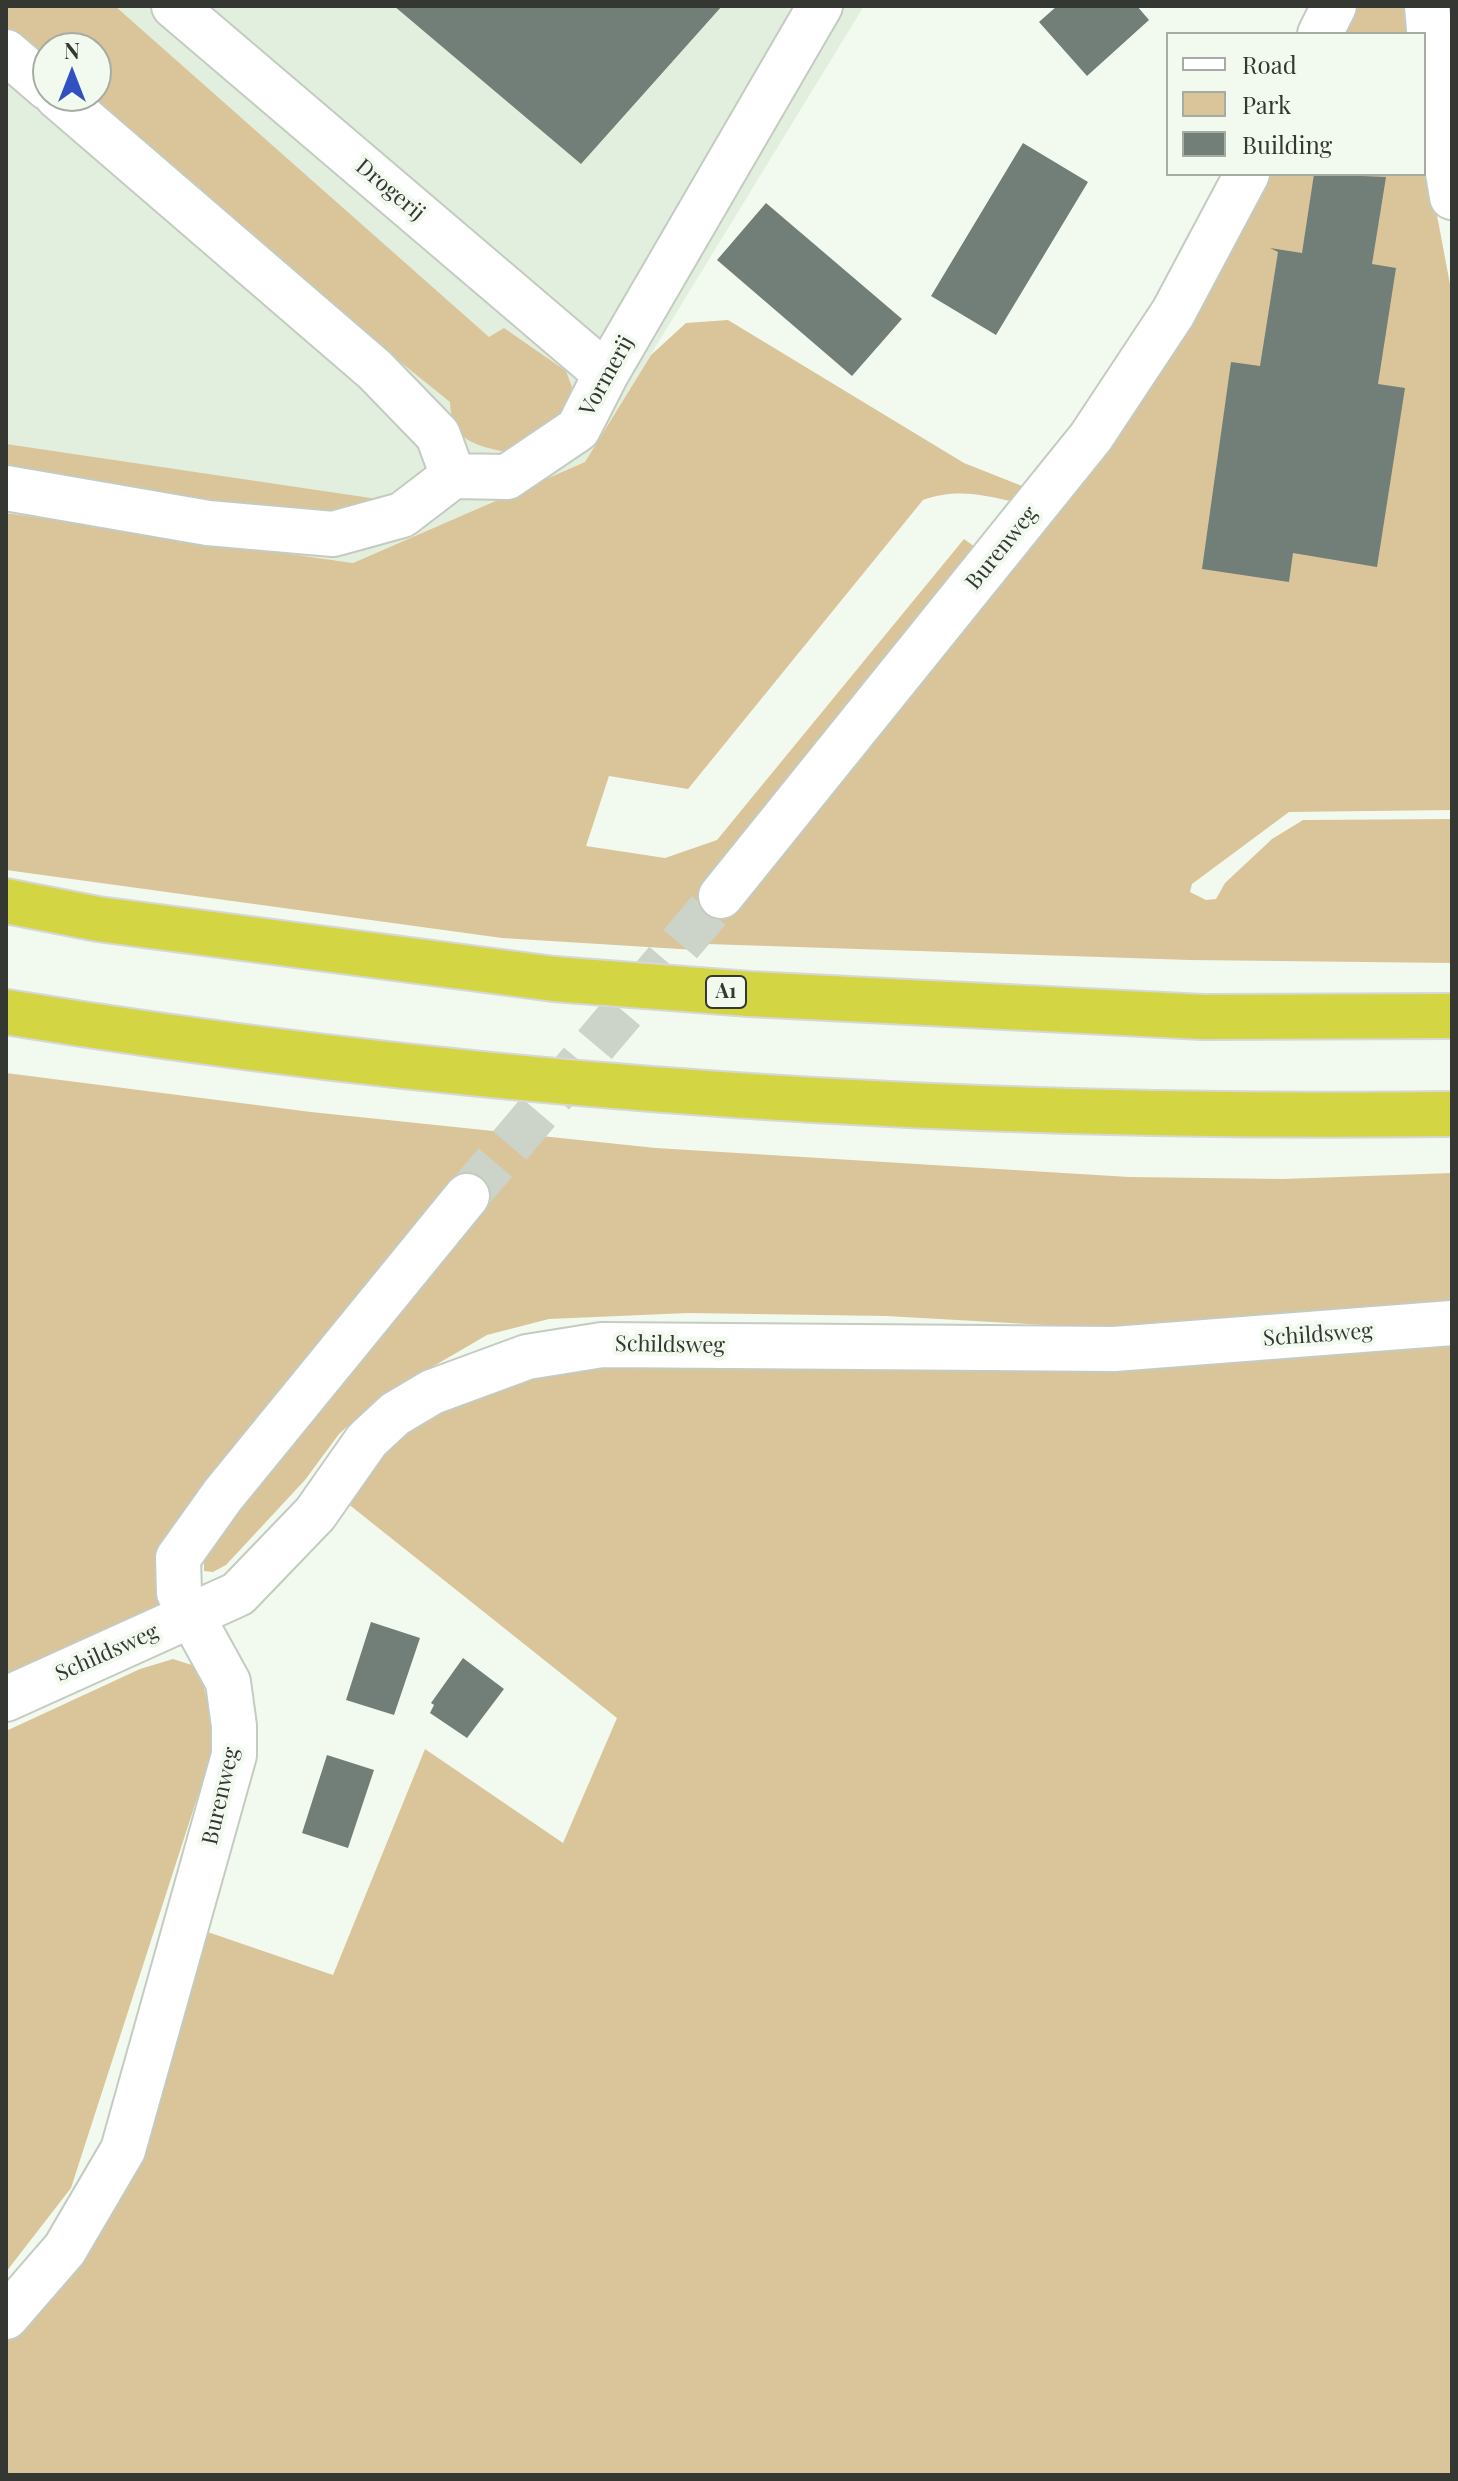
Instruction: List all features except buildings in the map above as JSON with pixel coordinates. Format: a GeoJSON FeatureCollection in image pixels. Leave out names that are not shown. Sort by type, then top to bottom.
{"type":"FeatureCollection","features":[{"type":"Feature","properties":{"kind":"highway","name":"A1"},"geometry":{"type":"LineString","coordinates":[[6,901],[98,919],[569,980],[750,994],[1203,1017],[1452,1016]]}},
{"type":"Feature","properties":{"kind":"highway"},"geometry":{"type":"LineString","coordinates":[[6,1012],[101,1028],[512,1076],[892,1105],[1167,1115],[1452,1114]]}},
{"type":"Feature","properties":{"kind":"highway"},"geometry":{"type":"LineString","coordinates":[[6,1030],[101,1028]]}},
{"type":"Feature","properties":{"kind":"street","name":"Drogerij"},"geometry":{"type":"LineString","coordinates":[[174,6],[606,374]]}},
{"type":"Feature","properties":{"kind":"street","name":"Vormerij"},"geometry":{"type":"LineString","coordinates":[[453,476],[507,477],[578,429],[606,374],[820,6]]}},
{"type":"Feature","properties":{"kind":"street"},"geometry":{"type":"LineString","coordinates":[[1321,32],[1334,6]]}},
{"type":"Feature","properties":{"kind":"street"},"geometry":{"type":"LineString","coordinates":[[1427,6],[1434,89],[1452,197]]}},
{"type":"Feature","properties":{"kind":"street"},"geometry":{"type":"LineString","coordinates":[[6,52],[32,74]]}},
{"type":"Feature","properties":{"kind":"street"},"geometry":{"type":"LineString","coordinates":[[6,488],[208,523],[333,534],[402,515],[453,476],[438,435],[375,370],[76,112]]}},
{"type":"Feature","properties":{"kind":"street","name":"Burenweg"},"geometry":{"type":"LineString","coordinates":[[721,896],[1091,437],[1173,313],[1246,176]]}},
{"type":"Feature","properties":{"kind":"street","name":"Burenweg"},"geometry":{"type":"LineString","coordinates":[[6,2317],[65,2249],[123,2150],[234,1755],[228,1682],[179,1593],[176,1578],[178,1558],[186,1543],[467,1196]]}},
{"type":"Feature","properties":{"kind":"street","name":"Schildsweg"},"geometry":{"type":"LineString","coordinates":[[6,1699],[238,1594],[315,1514],[367,1440],[395,1414],[432,1392],[527,1357],[602,1345],[1114,1349],[1452,1323]]}},
{"type":"Feature","properties":{"kind":"shaded area"},"geometry":{"type":"Polygon","coordinates":[[[6,6],[864,6],[585,462],[353,563],[6,512],[6,6]]]}},
{"type":"Feature","properties":{"kind":"green space"},"geometry":{"type":"Polygon","coordinates":[[[6,6],[115,6],[489,337],[504,328],[566,371],[572,387],[567,410],[506,452],[466,438],[454,424],[450,402],[327,303],[105,112],[112,112],[112,32],[32,32],[32,49],[6,27],[6,6]]]}},
{"type":"Feature","properties":{"kind":"green space"},"geometry":{"type":"Polygon","coordinates":[[[1345,6],[1408,6],[1411,32],[1333,32],[1345,6]]]}},
{"type":"Feature","properties":{"kind":"green space"},"geometry":{"type":"Polygon","coordinates":[[[1426,157],[1452,295],[1452,810],[1289,812],[1192,884],[1190,892],[1206,900],[1216,899],[1225,883],[1272,839],[1303,820],[1452,819],[1452,963],[1190,960],[707,944],[721,919],[696,950],[502,938],[6,870],[6,513],[353,563],[585,462],[651,355],[686,323],[728,320],[964,463],[1022,486],[1010,501],[966,494],[923,500],[688,789],[609,776],[586,846],[665,858],[717,840],[964,539],[975,547],[734,901],[1016,565],[1258,176],[1426,176],[1426,157]]]}},
{"type":"Feature","properties":{"kind":"green space"},"geometry":{"type":"Polygon","coordinates":[[[6,444],[391,501],[372,514],[251,508],[6,467],[6,444]]]}},
{"type":"Feature","properties":{"kind":"green space"},"geometry":{"type":"Polygon","coordinates":[[[6,1073],[311,1112],[656,1148],[1129,1177],[1283,1179],[1452,1173],[1452,1300],[1117,1329],[886,1316],[688,1313],[549,1319],[487,1335],[379,1398],[339,1434],[305,1480],[226,1565],[213,1572],[204,1571],[204,1556],[166,1591],[154,1610],[6,1678],[6,1073]]]}},
{"type":"Feature","properties":{"kind":"green space"},"geometry":{"type":"Polygon","coordinates":[[[1452,1336],[1452,2475],[6,2475],[6,2330],[73,2251],[199,1929],[333,1975],[425,1749],[563,1843],[617,1718],[342,1499],[405,1428],[482,1386],[545,1367],[1452,1336]]]}},
{"type":"Feature","properties":{"kind":"green space"},"geometry":{"type":"Polygon","coordinates":[[[173,1659],[198,1667],[214,1724],[211,1755],[71,2188],[6,2272],[6,1731],[140,1669],[173,1659]]]}},
{"type":"Feature","properties":{"kind":"tunnel"},"geometry":{"type":"LineString","coordinates":[[467,1196],[721,896]]}}]}
